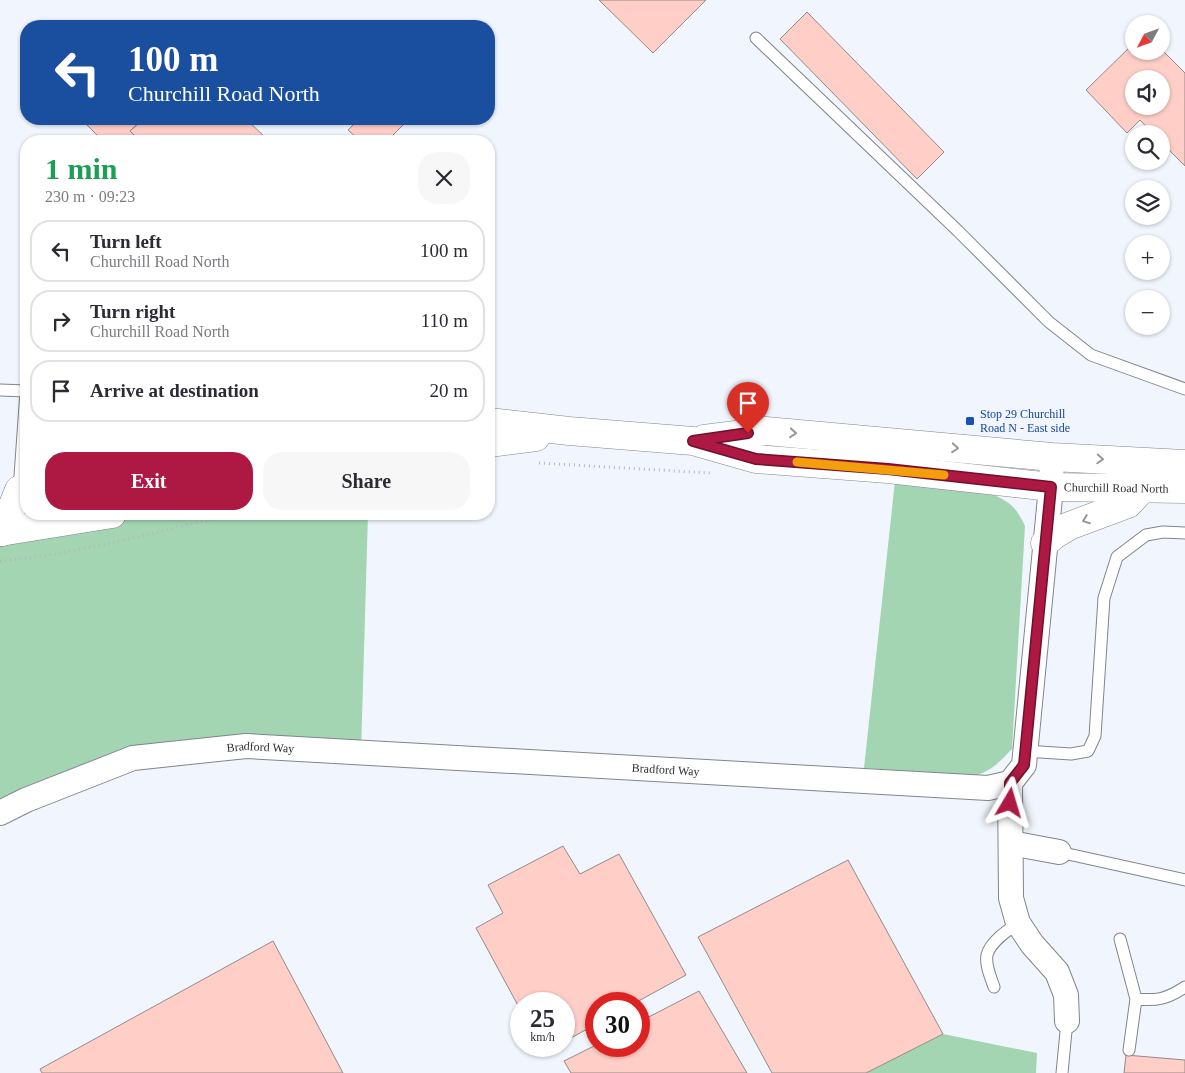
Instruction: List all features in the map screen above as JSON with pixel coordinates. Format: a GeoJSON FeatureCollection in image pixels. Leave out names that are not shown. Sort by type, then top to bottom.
{"type":"FeatureCollection","features":[{"type":"Feature","properties":{"kind":"street","name":"Churchill Road North"},"geometry":{"type":"LineString","coordinates":[[495,423],[693,441],[756,459],[888,469],[1051,487],[1185,489]]}},
{"type":"Feature","properties":{"kind":"street","name":"Churchill Road North"},"geometry":{"type":"LineString","coordinates":[[495,442],[569,431]]}},
{"type":"Feature","properties":{"kind":"street","name":"Churchill Road North"},"geometry":{"type":"LineString","coordinates":[[693,441],[766,431],[1052,457],[1185,464]]}},
{"type":"Feature","properties":{"kind":"street"},"geometry":{"type":"LineString","coordinates":[[1052,457],[1051,487],[1024,765],[1010,783],[1011,898],[1018,923],[1032,944],[1057,972],[1066,995],[1066,1021]]}},
{"type":"Feature","properties":{"kind":"street"},"geometry":{"type":"LineString","coordinates":[[1045,543],[1069,526],[1128,504],[1143,488]]}},
{"type":"Feature","properties":{"kind":"street"},"geometry":{"type":"LineString","coordinates":[[15,491],[1,532],[75,520]]}},
{"type":"Feature","properties":{"kind":"street","name":"Bradford Way"},"geometry":{"type":"LineString","coordinates":[[0,813],[26,800],[133,758],[246,746],[988,788],[1010,783]]}},
{"type":"Feature","properties":{"kind":"street"},"geometry":{"type":"LineString","coordinates":[[1010,843],[1059,852]]}},
{"type":"Feature","properties":{"kind":"lane"},"geometry":{"type":"LineString","coordinates":[[756,38],[958,231],[1049,322],[1092,355],[1185,389]]}},
{"type":"Feature","properties":{"kind":"lane"},"geometry":{"type":"LineString","coordinates":[[0,390],[20,391]]}},
{"type":"Feature","properties":{"kind":"lane"},"geometry":{"type":"LineString","coordinates":[[15,491],[20,446]]}},
{"type":"Feature","properties":{"kind":"lane"},"geometry":{"type":"LineString","coordinates":[[1025,751],[1072,754],[1088,752],[1095,736],[1104,598],[1117,557],[1146,535],[1163,532],[1185,533]]}},
{"type":"Feature","properties":{"kind":"lane"},"geometry":{"type":"LineString","coordinates":[[1059,852],[1185,880]]}},
{"type":"Feature","properties":{"kind":"lane"},"geometry":{"type":"LineString","coordinates":[[994,986],[988,972],[987,955],[1000,936],[1018,923]]}},
{"type":"Feature","properties":{"kind":"lane"},"geometry":{"type":"LineString","coordinates":[[1120,939],[1136,998],[1129,1050]]}},
{"type":"Feature","properties":{"kind":"lane"},"geometry":{"type":"LineString","coordinates":[[1136,998],[1154,1001],[1172,996],[1185,987]]}},
{"type":"Feature","properties":{"kind":"lane"},"geometry":{"type":"LineString","coordinates":[[1062,1073],[1066,1021]]}},
{"type":"Feature","properties":{"kind":"green space"},"geometry":{"type":"Polygon","coordinates":[[[895,481],[954,486],[997,496],[1013,507],[1025,526],[1012,749],[994,766],[972,776],[864,768],[895,481]]]}},
{"type":"Feature","properties":{"kind":"green space"},"geometry":{"type":"Polygon","coordinates":[[[75,520],[368,520],[361,753],[133,758],[0,813],[0,532],[75,520]]]}},
{"type":"Feature","properties":{"kind":"green space"},"geometry":{"type":"Polygon","coordinates":[[[943,1034],[1037,1053],[1036,1073],[866,1073],[943,1034]]]}},
{"type":"Feature","properties":{"kind":"building"},"geometry":{"type":"Polygon","coordinates":[[[599,0],[706,0],[653,53],[599,0]]]}},
{"type":"Feature","properties":{"kind":"building"},"geometry":{"type":"Polygon","coordinates":[[[807,12],[944,152],[917,179],[780,39],[807,12]]]}},
{"type":"Feature","properties":{"kind":"building"},"geometry":{"type":"Polygon","coordinates":[[[1125,52],[1125,60],[1170,60],[1170,58],[1185,73],[1185,166],[1170,151],[1170,125],[1145,125],[1140,120],[1135,125],[1125,125],[1125,131],[1086,90],[1125,52]]]}},
{"type":"Feature","properties":{"kind":"building"},"geometry":{"type":"Polygon","coordinates":[[[87,125],[136,125],[130,131],[134,135],[97,135],[87,125]]]}},
{"type":"Feature","properties":{"kind":"building"},"geometry":{"type":"Polygon","coordinates":[[[136,125],[252,125],[263,135],[134,135],[130,131],[136,125]]]}},
{"type":"Feature","properties":{"kind":"building"},"geometry":{"type":"Polygon","coordinates":[[[353,125],[403,125],[393,135],[353,135],[348,130],[353,125]]]}},
{"type":"Feature","properties":{"kind":"building"},"geometry":{"type":"Polygon","coordinates":[[[563,846],[580,874],[619,854],[686,975],[650,995],[650,992],[585,992],[585,1030],[575,1036],[575,992],[511,992],[476,928],[503,913],[488,885],[563,846]]]}},
{"type":"Feature","properties":{"kind":"building"},"geometry":{"type":"Polygon","coordinates":[[[848,860],[943,1034],[866,1073],[772,1073],[698,937],[848,860]]]}},
{"type":"Feature","properties":{"kind":"building"},"geometry":{"type":"Polygon","coordinates":[[[273,941],[343,1073],[42,1073],[40,1069],[273,941]]]}},
{"type":"Feature","properties":{"kind":"building"},"geometry":{"type":"Polygon","coordinates":[[[699,991],[747,1073],[571,1073],[564,1061],[585,1050],[585,1057],[650,1057],[650,1016],[699,991]]]}},
{"type":"Feature","properties":{"kind":"building"},"geometry":{"type":"Polygon","coordinates":[[[1126,1055],[1185,1060],[1185,1073],[1124,1073],[1126,1055]]]}},
{"type":"Feature","properties":{"kind":"slow traffic"},"geometry":{"type":"LineString","coordinates":[[797,462],[944,475]]}},
{"type":"Feature","properties":{"kind":"place","name":"Stop 29 Churchill Road N - East side"},"geometry":{"type":"Point","coordinates":[970,421]}},
{"type":"Feature","properties":{"kind":"route"},"geometry":{"type":"LineString","coordinates":[[748,433],[693,441],[756,459],[888,469],[1051,487],[1024,765],[1010,783],[1010,803]]}}]}
